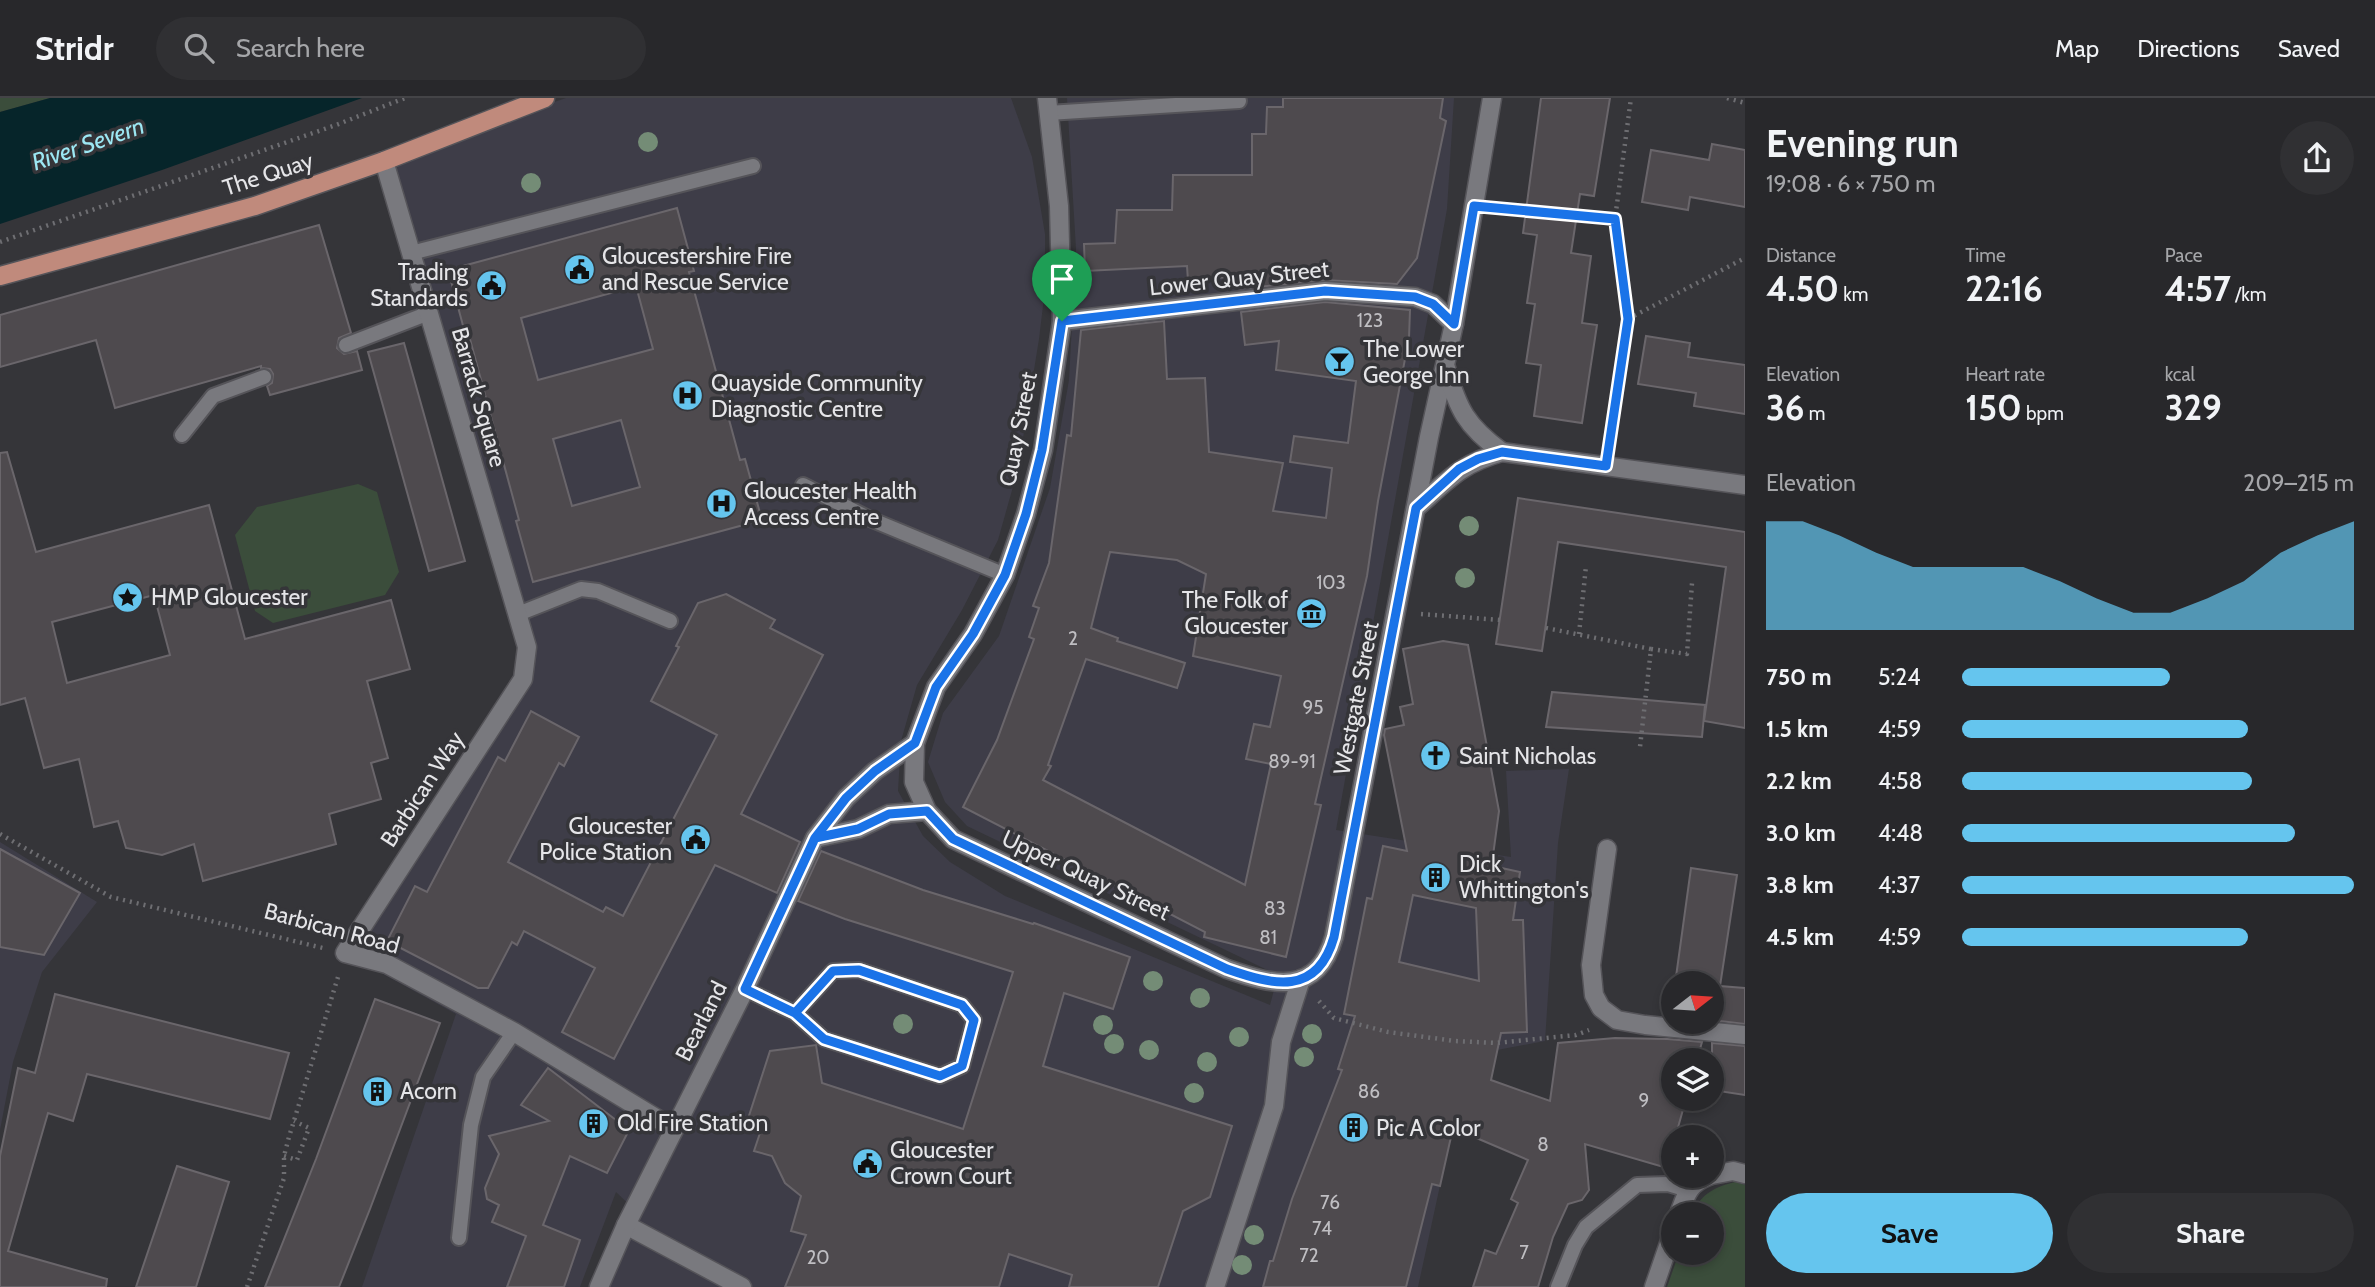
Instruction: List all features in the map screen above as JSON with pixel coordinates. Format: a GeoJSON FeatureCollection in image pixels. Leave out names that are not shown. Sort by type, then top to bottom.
{"type":"FeatureCollection","features":[{"type":"Feature","properties":{"kind":"main road","name":"The Quay"},"geometry":{"type":"LineString","coordinates":[[0,276],[255,206],[384,161],[545,98]]}},
{"type":"Feature","properties":{"kind":"street","name":"Westgate Street"},"geometry":{"type":"LineString","coordinates":[[1301,979],[1323,965],[1334,937],[1454,324],[1492,98]]}},
{"type":"Feature","properties":{"kind":"street","name":"Quay Street"},"geometry":{"type":"LineString","coordinates":[[915,743],[936,687],[973,634],[1005,575],[1026,514],[1042,450],[1062,321],[1059,206],[1048,105]]}},
{"type":"Feature","properties":{"kind":"street","name":"Barrack Square"},"geometry":{"type":"LineString","coordinates":[[384,161],[527,647]]}},
{"type":"Feature","properties":{"kind":"street","name":"Lower Quay Street"},"geometry":{"type":"LineString","coordinates":[[1062,321],[1325,291],[1415,297],[1433,304],[1454,324]]}},
{"type":"Feature","properties":{"kind":"street"},"geometry":{"type":"LineString","coordinates":[[1445,365],[1456,402],[1470,424],[1482,438],[1502,452]]}},
{"type":"Feature","properties":{"kind":"street"},"geometry":{"type":"LineString","coordinates":[[1416,508],[1459,469],[1478,459],[1502,452],[1745,485]]}},
{"type":"Feature","properties":{"kind":"street","name":"Barbican Way"},"geometry":{"type":"LineString","coordinates":[[345,954],[523,679],[527,647]]}},
{"type":"Feature","properties":{"kind":"street","name":"Upper Quay Street"},"geometry":{"type":"LineString","coordinates":[[915,743],[914,782],[927,811],[953,839],[1227,969],[1279,984],[1301,979]]}},
{"type":"Feature","properties":{"kind":"street","name":"Bearland"},"geometry":{"type":"LineString","coordinates":[[599,1287],[626,1225],[745,989],[815,838],[846,798],[915,743]]}},
{"type":"Feature","properties":{"kind":"street"},"geometry":{"type":"LineString","coordinates":[[815,838],[858,829],[889,814],[927,811]]}},
{"type":"Feature","properties":{"kind":"street"},"geometry":{"type":"LineString","coordinates":[[1607,849],[1591,965],[1594,995],[1601,1008],[1616,1020],[1745,1035]]}},
{"type":"Feature","properties":{"kind":"street","name":"Barbican Road"},"geometry":{"type":"LineString","coordinates":[[345,954],[387,964],[514,1032],[674,1129]]}},
{"type":"Feature","properties":{"kind":"street"},"geometry":{"type":"LineString","coordinates":[[1214,1287],[1274,1106],[1281,1042],[1301,979]]}},
{"type":"Feature","properties":{"kind":"street"},"geometry":{"type":"LineString","coordinates":[[1724,1173],[1733,1171],[1745,1174]]}},
{"type":"Feature","properties":{"kind":"street"},"geometry":{"type":"LineString","coordinates":[[1684,1202],[1688,1190]]}},
{"type":"Feature","properties":{"kind":"street"},"geometry":{"type":"LineString","coordinates":[[626,1225],[742,1287]]}},
{"type":"Feature","properties":{"kind":"street"},"geometry":{"type":"LineString","coordinates":[[1654,1287],[1662,1265]]}},
{"type":"Feature","properties":{"kind":"lane"},"geometry":{"type":"LineString","coordinates":[[1048,105],[1239,101]]}},
{"type":"Feature","properties":{"kind":"lane"},"geometry":{"type":"LineString","coordinates":[[411,253],[753,166]]}},
{"type":"Feature","properties":{"kind":"lane"},"geometry":{"type":"LineString","coordinates":[[346,345],[429,313]]}},
{"type":"Feature","properties":{"kind":"lane"},"geometry":{"type":"LineString","coordinates":[[182,435],[213,396],[264,377]]}},
{"type":"Feature","properties":{"kind":"lane"},"geometry":{"type":"LineString","coordinates":[[803,485],[870,519],[1005,575]]}},
{"type":"Feature","properties":{"kind":"lane"},"geometry":{"type":"LineString","coordinates":[[518,614],[581,589],[598,591],[670,621]]}},
{"type":"Feature","properties":{"kind":"lane"},"geometry":{"type":"LineString","coordinates":[[745,989],[795,1013],[824,1039],[940,1076],[962,1066],[974,1020],[962,1005],[859,970],[833,971],[795,1013]]}},
{"type":"Feature","properties":{"kind":"lane"},"geometry":{"type":"LineString","coordinates":[[459,1238],[471,1125],[483,1077],[514,1032]]}},
{"type":"Feature","properties":{"kind":"lane"},"geometry":{"type":"LineString","coordinates":[[1559,1287],[1575,1245],[1586,1227],[1637,1185],[1668,1184],[1688,1190]]}},
{"type":"Feature","properties":{"kind":"path"},"geometry":{"type":"LineString","coordinates":[[0,242],[336,125],[405,98]]}},
{"type":"Feature","properties":{"kind":"path"},"geometry":{"type":"LineString","coordinates":[[1606,466],[1628,319],[1615,219],[1632,98]]}},
{"type":"Feature","properties":{"kind":"path"},"geometry":{"type":"LineString","coordinates":[[1727,98],[1745,103]]}},
{"type":"Feature","properties":{"kind":"path"},"geometry":{"type":"LineString","coordinates":[[1474,206],[1615,219]]}},
{"type":"Feature","properties":{"kind":"path"},"geometry":{"type":"LineString","coordinates":[[1628,319],[1745,258]]}},
{"type":"Feature","properties":{"kind":"path"},"geometry":{"type":"LineString","coordinates":[[1579,634],[1586,566]]}},
{"type":"Feature","properties":{"kind":"path"},"geometry":{"type":"LineString","coordinates":[[1546,628],[1687,654],[1692,583]]}},
{"type":"Feature","properties":{"kind":"path"},"geometry":{"type":"LineString","coordinates":[[1397,613],[1500,620]]}},
{"type":"Feature","properties":{"kind":"path"},"geometry":{"type":"LineString","coordinates":[[1640,747],[1651,649]]}},
{"type":"Feature","properties":{"kind":"path","name":"Barbican Road"},"geometry":{"type":"LineString","coordinates":[[0,834],[111,897],[345,954]]}},
{"type":"Feature","properties":{"kind":"path"},"geometry":{"type":"LineString","coordinates":[[247,1287],[284,1178],[284,1156],[345,954]]}},
{"type":"Feature","properties":{"kind":"path"},"geometry":{"type":"LineString","coordinates":[[1301,979],[1334,1018],[1388,1032],[1455,1041],[1496,1043],[1576,1035],[1616,1020]]}},
{"type":"Feature","properties":{"kind":"path"},"geometry":{"type":"LineString","coordinates":[[284,1156],[298,1160],[310,1128],[294,1121]]}},
{"type":"Feature","properties":{"kind":"shaded area"},"geometry":{"type":"Polygon","coordinates":[[[566,98],[1011,98],[1032,157],[1045,234],[1045,289],[1018,469],[998,540],[962,610],[917,685],[901,741],[898,791],[923,836],[950,862],[1005,896],[1270,1005],[1278,975],[967,826],[945,802],[928,762],[943,713],[999,636],[1050,488],[1069,380],[1076,249],[1067,98],[1454,98],[1447,209],[1336,830],[1511,857],[1506,771],[1569,769],[1558,843],[1545,1041],[1497,1050],[1470,1047],[1418,1287],[609,1287],[637,1212],[616,1192],[580,1287],[362,1287],[456,1014],[345,953],[523,679],[527,647],[384,161],[566,98]]]}},
{"type":"Feature","properties":{"kind":"shaded area"},"geometry":{"type":"Polygon","coordinates":[[[0,842],[97,902],[42,972],[13,1062],[0,1130],[0,842]]]}},
{"type":"Feature","properties":{"kind":"green space"},"geometry":{"type":"Polygon","coordinates":[[[0,98],[50,98],[0,112],[0,98]]]}},
{"type":"Feature","properties":{"kind":"green space"},"geometry":{"type":"Polygon","coordinates":[[[358,484],[377,492],[399,572],[385,595],[273,623],[255,611],[235,535],[257,507],[358,484]]]}},
{"type":"Feature","properties":{"kind":"green space"},"geometry":{"type":"Polygon","coordinates":[[[1735,1182],[1745,1185],[1745,1287],[1667,1287],[1675,1265],[1724,1265],[1724,1202],[1699,1202],[1709,1192],[1724,1188],[1724,1185],[1735,1182]]]}},
{"type":"Feature","properties":{"kind":"water","name":"River Severn"},"geometry":{"type":"Polygon","coordinates":[[[50,98],[362,98],[162,170],[0,224],[0,112],[50,98]]]}},
{"type":"Feature","properties":{"kind":"building"},"geometry":{"type":"Polygon","coordinates":[[[1283,98],[1443,98],[1440,118],[1446,121],[1417,258],[1397,284],[1324,280],[1238,289],[1237,276],[1188,281],[1187,266],[1085,271],[1084,244],[1115,243],[1117,210],[1172,210],[1173,175],[1252,175],[1252,134],[1266,134],[1267,107],[1283,107],[1283,98]]]}},
{"type":"Feature","properties":{"kind":"building"},"geometry":{"type":"Polygon","coordinates":[[[1541,98],[1610,98],[1594,196],[1580,194],[1571,253],[1591,256],[1582,323],[1597,325],[1582,423],[1534,416],[1541,365],[1526,363],[1535,304],[1527,303],[1537,235],[1523,233],[1541,98]]]}},
{"type":"Feature","properties":{"kind":"building"},"geometry":{"type":"Polygon","coordinates":[[[1712,144],[1745,150],[1745,207],[1690,197],[1688,210],[1642,202],[1651,150],[1709,160],[1712,144]]]}},
{"type":"Feature","properties":{"kind":"building"},"geometry":{"type":"Polygon","coordinates":[[[677,208],[694,271],[689,272],[740,460],[745,459],[762,520],[533,582],[468,332],[465,333],[448,270],[677,208]],[[636,286],[521,318],[538,380],[653,349],[636,286]],[[621,420],[553,439],[572,506],[640,487],[621,420]]]}},
{"type":"Feature","properties":{"kind":"building"},"geometry":{"type":"Polygon","coordinates":[[[319,225],[351,333],[339,338],[337,348],[344,354],[357,351],[362,370],[270,395],[267,386],[272,383],[273,374],[270,369],[261,366],[115,408],[96,340],[0,367],[0,315],[319,225]]]}},
{"type":"Feature","properties":{"kind":"building"},"geometry":{"type":"Polygon","coordinates":[[[1325,302],[1410,310],[1409,338],[1378,501],[1367,576],[1315,804],[1321,805],[1286,957],[1204,937],[1205,932],[963,807],[997,740],[1034,639],[1029,637],[1039,608],[1033,606],[1049,563],[1067,435],[1071,436],[1081,330],[1164,321],[1167,379],[1205,378],[1209,452],[1283,463],[1273,511],[1326,518],[1332,468],[1290,462],[1294,436],[1348,443],[1356,381],[1276,370],[1279,341],[1245,345],[1241,312],[1325,302]],[[1110,552],[1091,628],[1118,638],[1117,641],[1185,663],[1177,688],[1086,659],[1048,765],[1051,766],[1043,780],[1245,885],[1271,764],[1246,759],[1254,724],[1270,727],[1281,676],[1193,656],[1206,574],[1177,560],[1110,552]]]}},
{"type":"Feature","properties":{"kind":"building"},"geometry":{"type":"Polygon","coordinates":[[[1646,336],[1690,343],[1688,357],[1745,365],[1745,414],[1694,406],[1696,393],[1638,384],[1646,336]]]}},
{"type":"Feature","properties":{"kind":"building"},"geometry":{"type":"Polygon","coordinates":[[[404,343],[465,561],[429,571],[368,352],[404,343]]]}},
{"type":"Feature","properties":{"kind":"building"},"geometry":{"type":"Polygon","coordinates":[[[7,452],[36,552],[209,505],[245,639],[391,600],[410,669],[367,681],[388,758],[371,763],[381,799],[329,814],[336,844],[203,881],[194,844],[162,855],[126,848],[118,821],[94,827],[79,759],[44,768],[25,698],[0,705],[0,453],[7,452]],[[154,595],[52,622],[67,683],[170,655],[154,595]]]}},
{"type":"Feature","properties":{"kind":"building"},"geometry":{"type":"Polygon","coordinates":[[[1518,498],[1745,532],[1745,728],[1704,721],[1726,567],[1558,542],[1542,651],[1496,644],[1518,498]]]}},
{"type":"Feature","properties":{"kind":"building","name":"Gloucester Police Station"},"geometry":{"type":"Polygon","coordinates":[[[726,594],[775,620],[770,628],[823,655],[741,814],[800,842],[777,893],[715,865],[614,1059],[562,1032],[595,968],[524,931],[517,945],[512,942],[488,988],[478,988],[387,941],[415,886],[427,892],[498,757],[505,761],[531,711],[579,737],[564,766],[559,763],[508,862],[603,912],[606,907],[623,916],[717,735],[651,701],[698,603],[726,594]]]}},
{"type":"Feature","properties":{"kind":"building"},"geometry":{"type":"Polygon","coordinates":[[[1443,641],[1468,645],[1499,811],[1492,863],[1498,864],[1497,867],[1520,872],[1513,920],[1523,920],[1527,1032],[1501,1033],[1491,1080],[1550,1101],[1558,1043],[1615,1038],[1702,1042],[1700,1048],[1661,1048],[1661,1111],[1683,1111],[1679,1125],[1661,1125],[1661,1166],[1585,1144],[1589,1190],[1582,1200],[1568,1204],[1553,1237],[1538,1287],[1473,1287],[1485,1250],[1496,1254],[1518,1203],[1511,1199],[1528,1160],[1453,1128],[1440,1186],[1432,1184],[1406,1287],[1263,1287],[1292,1199],[1342,1070],[1338,1069],[1355,1016],[1344,1014],[1367,898],[1372,899],[1383,846],[1407,851],[1384,735],[1385,729],[1404,725],[1400,707],[1413,704],[1403,649],[1443,641]],[[1413,895],[1399,962],[1479,981],[1476,908],[1413,895]]]}},
{"type":"Feature","properties":{"kind":"building"},"geometry":{"type":"Polygon","coordinates":[[[1552,692],[1705,705],[1702,737],[1546,727],[1552,692]]]}},
{"type":"Feature","properties":{"kind":"building"},"geometry":{"type":"Polygon","coordinates":[[[0,849],[80,893],[44,955],[0,947],[0,849]]]}},
{"type":"Feature","properties":{"kind":"building"},"geometry":{"type":"Polygon","coordinates":[[[821,851],[923,890],[1034,923],[1130,957],[1113,1009],[1064,993],[1043,1066],[1232,1126],[1210,1197],[1183,1211],[1158,1287],[1069,1287],[1072,1275],[1009,1254],[999,1287],[785,1287],[806,1235],[791,1231],[801,1196],[785,1183],[772,1156],[754,1151],[760,1133],[745,1128],[770,1051],[816,1045],[822,1083],[963,1129],[1013,972],[845,919],[798,901],[821,851]]]}},
{"type":"Feature","properties":{"kind":"building"},"geometry":{"type":"Polygon","coordinates":[[[1691,868],[1737,875],[1722,971],[1677,971],[1691,868]]]}},
{"type":"Feature","properties":{"kind":"building"},"geometry":{"type":"Polygon","coordinates":[[[1724,986],[1745,988],[1745,1024],[1724,1021],[1724,986]]]}},
{"type":"Feature","properties":{"kind":"building"},"geometry":{"type":"Polygon","coordinates":[[[55,994],[289,1053],[270,1119],[87,1074],[73,1121],[48,1113],[8,1251],[107,1279],[106,1287],[0,1287],[0,1156],[18,1068],[35,1073],[55,994]]]}},
{"type":"Feature","properties":{"kind":"building"},"geometry":{"type":"Polygon","coordinates":[[[375,999],[440,1023],[370,1209],[339,1287],[265,1287],[316,1159],[375,999]]]}},
{"type":"Feature","properties":{"kind":"building"},"geometry":{"type":"Polygon","coordinates":[[[1712,1043],[1745,1046],[1745,1095],[1724,1092],[1724,1048],[1712,1048],[1712,1043]]]}},
{"type":"Feature","properties":{"kind":"building"},"geometry":{"type":"Polygon","coordinates":[[[548,1068],[629,1130],[607,1173],[570,1156],[543,1225],[580,1240],[564,1287],[507,1287],[526,1236],[492,1222],[499,1205],[487,1199],[485,1188],[499,1154],[489,1136],[549,1121],[521,1105],[548,1068]]]}},
{"type":"Feature","properties":{"kind":"building"},"geometry":{"type":"Polygon","coordinates":[[[177,1166],[229,1182],[196,1287],[136,1287],[177,1166]]]}},
{"type":"Feature","properties":{"kind":"place","name":"Gloucestershire Fire and Rescue Service"},"geometry":{"type":"Point","coordinates":[579,269]}},
{"type":"Feature","properties":{"kind":"place","name":"Trading Standards"},"geometry":{"type":"Point","coordinates":[491,285]}},
{"type":"Feature","properties":{"kind":"place","name":"The Lower George Inn"},"geometry":{"type":"Point","coordinates":[1340,362]}},
{"type":"Feature","properties":{"kind":"place","name":"Quayside Community Diagnostic Centre"},"geometry":{"type":"Point","coordinates":[688,396]}},
{"type":"Feature","properties":{"kind":"place","name":"Gloucester Health Access Centre"},"geometry":{"type":"Point","coordinates":[721,504]}},
{"type":"Feature","properties":{"kind":"place","name":"HMP Gloucester"},"geometry":{"type":"Point","coordinates":[128,597]}},
{"type":"Feature","properties":{"kind":"place","name":"The Folk of Gloucester"},"geometry":{"type":"Point","coordinates":[1311,613]}},
{"type":"Feature","properties":{"kind":"place","name":"Saint Nicholas"},"geometry":{"type":"Point","coordinates":[1436,756]}},
{"type":"Feature","properties":{"kind":"place","name":"Gloucester Police Station"},"geometry":{"type":"Point","coordinates":[695,839]}},
{"type":"Feature","properties":{"kind":"place","name":"Dick Whittington's"},"geometry":{"type":"Point","coordinates":[1436,877]}},
{"type":"Feature","properties":{"kind":"place","name":"Acorn"},"geometry":{"type":"Point","coordinates":[377,1091]}},
{"type":"Feature","properties":{"kind":"place","name":"Old Fire Station"},"geometry":{"type":"Point","coordinates":[594,1123]}},
{"type":"Feature","properties":{"kind":"place","name":"Pic A Color"},"geometry":{"type":"Point","coordinates":[1353,1128]}},
{"type":"Feature","properties":{"kind":"place","name":"Gloucester Crown Court"},"geometry":{"type":"Point","coordinates":[867,1163]}},
{"type":"Feature","properties":{"kind":"route"},"geometry":{"type":"LineString","coordinates":[[1062,321],[1042,450],[1026,514],[1005,575],[973,634],[936,687],[915,743],[875,771],[846,798],[815,838],[745,989],[795,1013],[824,1039],[940,1076],[962,1066],[974,1020],[962,1005],[859,970],[833,971],[795,1013],[745,989],[777,920],[815,838],[858,829],[889,814],[927,811],[953,839],[1227,969],[1279,984],[1301,979],[1312,973],[1323,965],[1334,937],[1416,508],[1459,469],[1478,459],[1502,452],[1606,466],[1628,319],[1615,219],[1474,206],[1454,324],[1433,304],[1415,297],[1325,291],[1062,321]]}}]}
